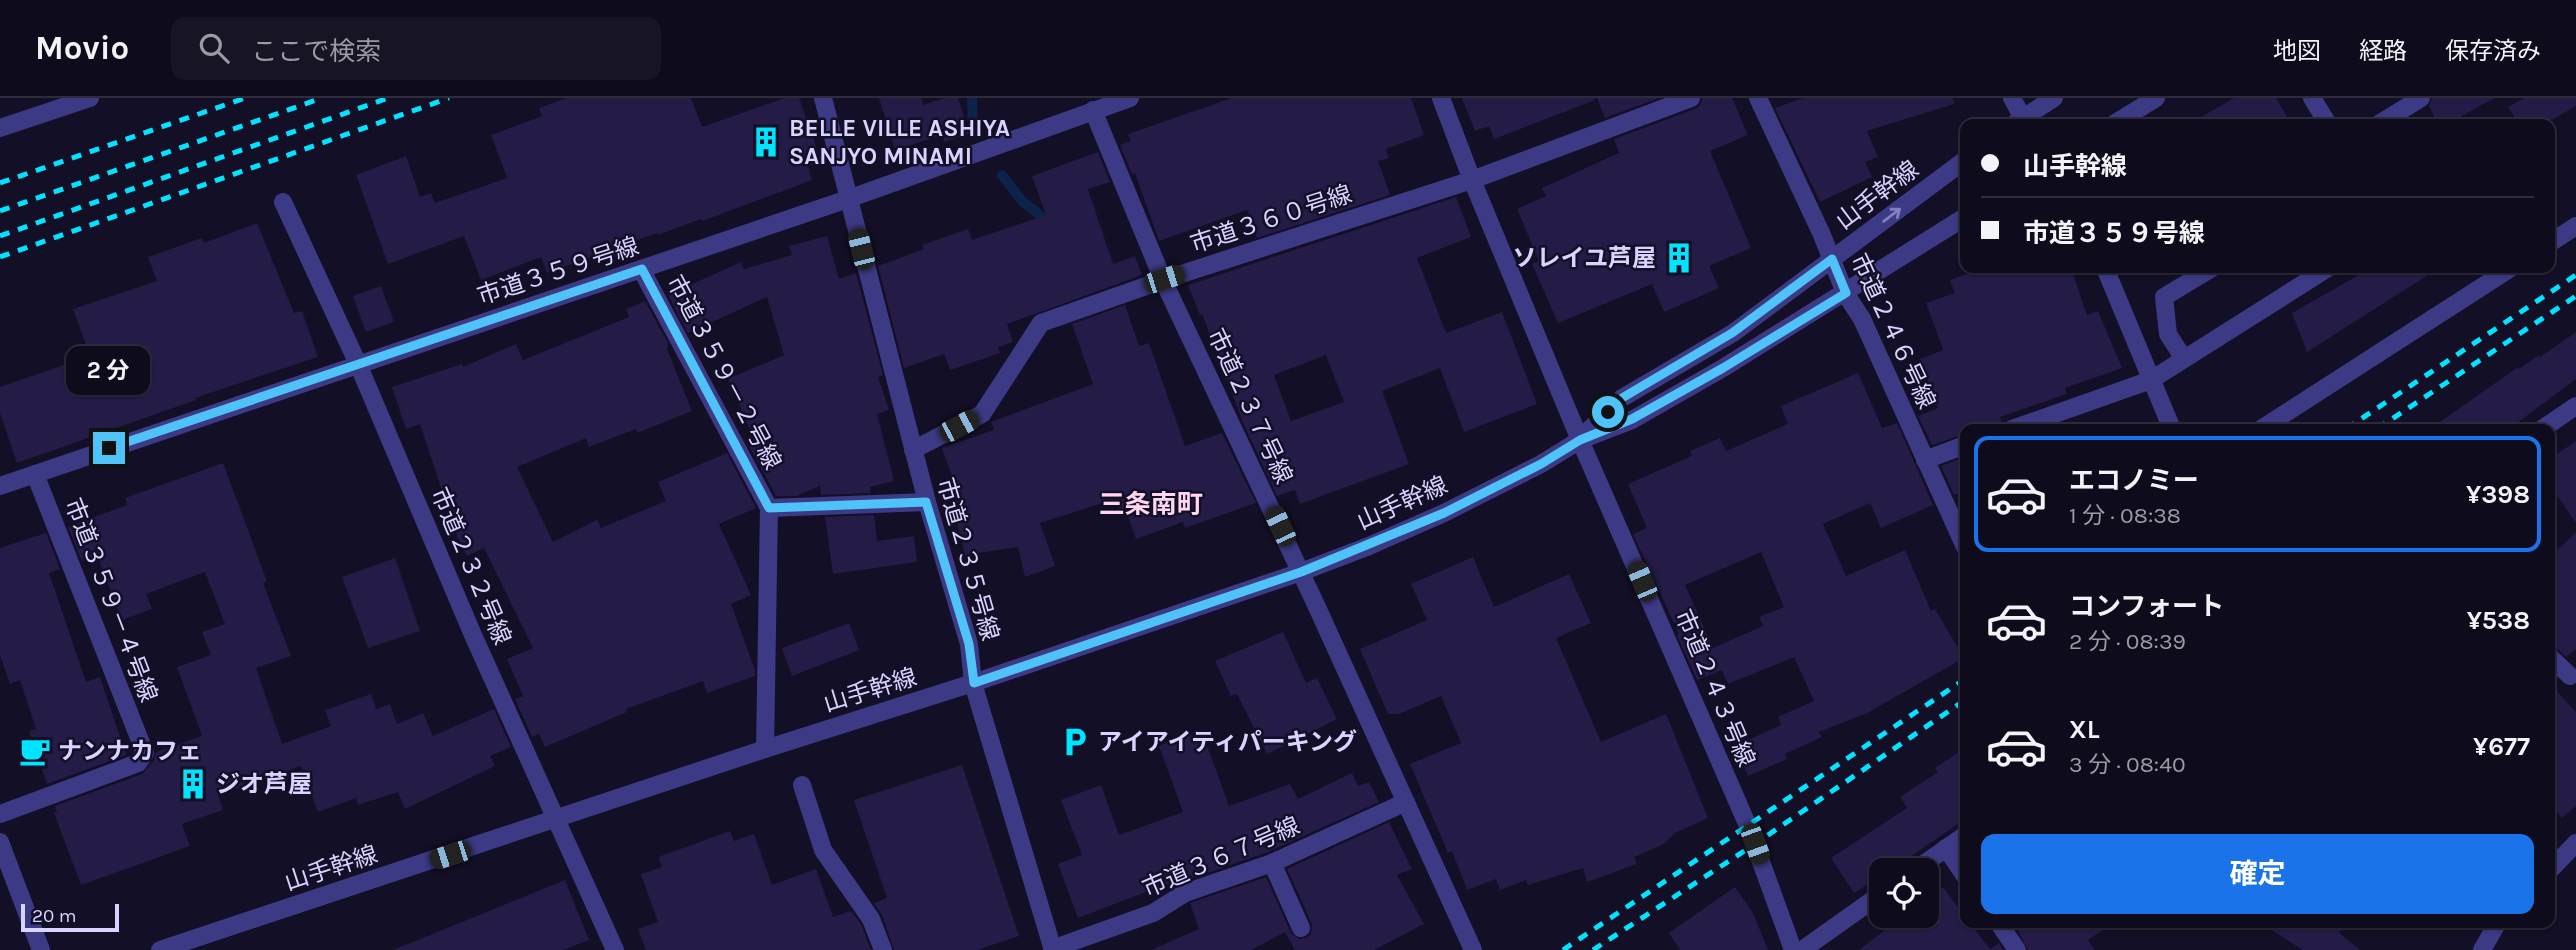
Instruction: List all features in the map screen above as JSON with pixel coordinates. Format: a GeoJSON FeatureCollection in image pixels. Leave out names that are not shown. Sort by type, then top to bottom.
{"type":"FeatureCollection","features":[{"type":"Feature","properties":{"kind":"street"},"geometry":{"type":"LineString","coordinates":[[0,128],[90,98]]}},
{"type":"Feature","properties":{"kind":"street","name":"市道２３５号線"},"geometry":{"type":"LineString","coordinates":[[823,98],[926,502],[969,644],[974,683],[1053,949]]}},
{"type":"Feature","properties":{"kind":"street","name":"市道３５９号線"},"geometry":{"type":"LineString","coordinates":[[0,486],[848,199],[1130,98]]}},
{"type":"Feature","properties":{"kind":"street","name":"市道２４３号線"},"geometry":{"type":"LineString","coordinates":[[1441,98],[1472,180],[1580,440],[1748,826],[1793,950]]}},
{"type":"Feature","properties":{"kind":"street","name":"市道３６０号線"},"geometry":{"type":"LineString","coordinates":[[913,450],[982,414],[1041,323],[1164,279],[1472,180],[1691,98]]}},
{"type":"Feature","properties":{"kind":"street","name":"市道２４６号線"},"geometry":{"type":"LineString","coordinates":[[1758,98],[1960,536]]}},
{"type":"Feature","properties":{"kind":"street"},"geometry":{"type":"LineString","coordinates":[[2012,98],[2020,119]]}},
{"type":"Feature","properties":{"kind":"street"},"geometry":{"type":"LineString","coordinates":[[2025,119],[2054,98]]}},
{"type":"Feature","properties":{"kind":"street"},"geometry":{"type":"LineString","coordinates":[[2122,119],[2157,98]]}},
{"type":"Feature","properties":{"kind":"street"},"geometry":{"type":"LineString","coordinates":[[2312,98],[2325,119]]}},
{"type":"Feature","properties":{"kind":"street"},"geometry":{"type":"LineString","coordinates":[[2387,119],[2421,98]]}},
{"type":"Feature","properties":{"kind":"street","name":"市道２３７号線"},"geometry":{"type":"LineString","coordinates":[[1093,110],[1164,279],[1473,950]]}},
{"type":"Feature","properties":{"kind":"street","name":"山手幹線"},"geometry":{"type":"LineString","coordinates":[[1580,440],[1622,398],[1732,333],[1960,164]]}},
{"type":"Feature","properties":{"kind":"street","name":"市道２３２号線"},"geometry":{"type":"LineString","coordinates":[[283,202],[358,364],[608,948]]}},
{"type":"Feature","properties":{"kind":"street","name":"山手幹線"},"geometry":{"type":"LineString","coordinates":[[160,950],[765,749],[974,683],[1301,572],[1444,513],[1541,464],[1580,440],[1632,419],[1723,368],[1960,220]]}},
{"type":"Feature","properties":{"kind":"street"},"geometry":{"type":"LineString","coordinates":[[2555,240],[2576,226]]}},
{"type":"Feature","properties":{"kind":"street","name":"市道３５９－２号線"},"geometry":{"type":"LineString","coordinates":[[642,269],[769,508],[765,749]]}},
{"type":"Feature","properties":{"kind":"street"},"geometry":{"type":"LineString","coordinates":[[2107,273],[2170,424]]}},
{"type":"Feature","properties":{"kind":"street"},"geometry":{"type":"LineString","coordinates":[[2184,359],[2168,334],[2164,297],[2204,273]]}},
{"type":"Feature","properties":{"kind":"street"},"geometry":{"type":"LineString","coordinates":[[2026,424],[2151,380],[2320,273]]}},
{"type":"Feature","properties":{"kind":"street"},"geometry":{"type":"LineString","coordinates":[[2269,424],[2503,273]]}},
{"type":"Feature","properties":{"kind":"street"},"geometry":{"type":"LineString","coordinates":[[2549,424],[2576,406]]}},
{"type":"Feature","properties":{"kind":"street"},"geometry":{"type":"LineString","coordinates":[[1925,460],[1960,447]]}},
{"type":"Feature","properties":{"kind":"street","name":"市道３５９－４号線"},"geometry":{"type":"LineString","coordinates":[[0,814],[138,763],[145,753],[35,474]]}},
{"type":"Feature","properties":{"kind":"street"},"geometry":{"type":"LineString","coordinates":[[769,508],[926,502]]}},
{"type":"Feature","properties":{"kind":"street"},"geometry":{"type":"LineString","coordinates":[[2555,662],[2570,676]]}},
{"type":"Feature","properties":{"kind":"street"},"geometry":{"type":"LineString","coordinates":[[802,785],[823,850],[871,919],[883,950]]}},
{"type":"Feature","properties":{"kind":"street","name":"市道３６７号線"},"geometry":{"type":"LineString","coordinates":[[1053,949],[1153,913],[1185,893],[1272,863],[1406,802]]}},
{"type":"Feature","properties":{"kind":"street"},"geometry":{"type":"LineString","coordinates":[[1932,858],[1960,838]]}},
{"type":"Feature","properties":{"kind":"street"},"geometry":{"type":"LineString","coordinates":[[0,842],[41,950]]}},
{"type":"Feature","properties":{"kind":"street"},"geometry":{"type":"LineString","coordinates":[[2555,865],[2576,843]]}},
{"type":"Feature","properties":{"kind":"street"},"geometry":{"type":"LineString","coordinates":[[1946,848],[1960,869]]}},
{"type":"Feature","properties":{"kind":"street"},"geometry":{"type":"LineString","coordinates":[[1272,863],[1301,928]]}},
{"type":"Feature","properties":{"kind":"street"},"geometry":{"type":"LineString","coordinates":[[1802,950],[1869,903]]}},
{"type":"Feature","properties":{"kind":"street"},"geometry":{"type":"LineString","coordinates":[[2002,928],[2017,950]]}},
{"type":"Feature","properties":{"kind":"street"},"geometry":{"type":"LineString","coordinates":[[2482,950],[2494,928]]}},
{"type":"Feature","properties":{"kind":"building"},"geometry":{"type":"Polygon","coordinates":[[[566,98],[691,98],[702,127],[785,98],[799,98],[821,161],[808,166],[812,180],[702,221],[701,219],[658,235],[657,233],[547,273],[541,257],[481,280],[464,236],[388,264],[356,175],[406,156],[420,197],[431,193],[435,203],[507,178],[491,135],[542,116],[539,108],[566,98]]]}},
{"type":"Feature","properties":{"kind":"building"},"geometry":{"type":"Polygon","coordinates":[[[879,98],[921,98],[923,105],[945,98],[958,98],[969,134],[944,142],[942,135],[895,150],[879,98]]]}},
{"type":"Feature","properties":{"kind":"building"},"geometry":{"type":"Polygon","coordinates":[[[1232,98],[1411,98],[1424,135],[1386,149],[1389,158],[1378,161],[1390,195],[1257,238],[1247,210],[1159,241],[1135,173],[1132,174],[1120,145],[1131,141],[1128,134],[1232,98]]]}},
{"type":"Feature","properties":{"kind":"building"},"geometry":{"type":"Polygon","coordinates":[[[1462,98],[1595,100],[1494,139],[1489,126],[1475,131],[1462,98]]]}},
{"type":"Feature","properties":{"kind":"building"},"geometry":{"type":"Polygon","coordinates":[[[1597,98],[1659,98],[1605,118],[1597,98]]]}},
{"type":"Feature","properties":{"kind":"building"},"geometry":{"type":"Polygon","coordinates":[[[1702,98],[1732,98],[1748,135],[1710,151],[1751,248],[1709,266],[1719,288],[1664,312],[1652,284],[1558,323],[1532,264],[1539,261],[1517,209],[1546,196],[1542,188],[1619,153],[1614,139],[1695,109],[1702,98]]]}},
{"type":"Feature","properties":{"kind":"building"},"geometry":{"type":"Polygon","coordinates":[[[1803,98],[1953,98],[1954,104],[1867,131],[1878,157],[1865,162],[1872,177],[1820,202],[1775,108],[1803,98]]]}},
{"type":"Feature","properties":{"kind":"building"},"geometry":{"type":"Polygon","coordinates":[[[2234,98],[2276,98],[2288,119],[2198,119],[2234,98]]]}},
{"type":"Feature","properties":{"kind":"building"},"geometry":{"type":"Polygon","coordinates":[[[2432,98],[2495,98],[2456,119],[2436,119],[2429,106],[2432,98]]]}},
{"type":"Feature","properties":{"kind":"building"},"geometry":{"type":"Polygon","coordinates":[[[2524,98],[2576,98],[2576,106],[2554,119],[2516,119],[2508,107],[2524,98]]]}},
{"type":"Feature","properties":{"kind":"building"},"geometry":{"type":"Polygon","coordinates":[[[1098,152],[1110,182],[1088,189],[1113,264],[1135,256],[1142,275],[1007,324],[1013,342],[998,347],[1000,353],[950,370],[944,354],[904,368],[878,266],[924,249],[922,245],[968,229],[972,240],[1046,215],[1032,176],[1098,152]]]}},
{"type":"Feature","properties":{"kind":"building"},"geometry":{"type":"Polygon","coordinates":[[[1456,197],[1471,237],[1417,258],[1446,333],[1502,312],[1537,404],[1464,432],[1440,368],[1382,391],[1409,464],[1300,504],[1295,490],[1277,496],[1244,425],[1202,314],[1200,315],[1188,285],[1456,197]],[[1326,355],[1274,375],[1291,421],[1344,402],[1326,355]]]}},
{"type":"Feature","properties":{"kind":"building"},"geometry":{"type":"Polygon","coordinates":[[[257,223],[294,313],[302,311],[318,357],[195,398],[196,400],[17,463],[0,413],[0,387],[90,356],[73,309],[157,281],[148,257],[202,238],[204,243],[257,223]]]}},
{"type":"Feature","properties":{"kind":"building"},"geometry":{"type":"Polygon","coordinates":[[[827,236],[839,279],[856,273],[883,375],[878,377],[889,410],[877,414],[894,481],[870,487],[870,493],[821,495],[820,486],[796,496],[776,496],[748,444],[755,441],[728,379],[784,355],[767,297],[688,333],[668,295],[741,262],[744,269],[792,255],[789,246],[827,236]]]}},
{"type":"Feature","properties":{"kind":"building"},"geometry":{"type":"Polygon","coordinates":[[[1970,273],[2073,273],[2087,315],[2098,311],[2122,368],[2065,388],[2067,394],[2000,417],[2002,421],[1994,424],[1960,424],[1960,436],[1932,445],[1918,416],[1938,408],[1920,359],[1943,350],[1926,303],[1955,293],[1950,280],[1970,273]]]}},
{"type":"Feature","properties":{"kind":"building"},"geometry":{"type":"Polygon","coordinates":[[[2362,273],[2431,273],[2307,352],[2292,313],[2362,273]]]}},
{"type":"Feature","properties":{"kind":"building"},"geometry":{"type":"Polygon","coordinates":[[[381,286],[394,322],[366,332],[353,296],[381,286]]]}},
{"type":"Feature","properties":{"kind":"building"},"geometry":{"type":"Polygon","coordinates":[[[645,301],[668,343],[667,349],[692,411],[637,433],[636,429],[589,447],[586,438],[517,467],[553,542],[597,520],[601,528],[666,501],[658,482],[727,453],[756,508],[719,524],[751,595],[731,604],[755,676],[707,693],[703,681],[626,709],[627,712],[545,747],[539,734],[532,737],[515,699],[523,696],[507,659],[533,648],[484,548],[467,556],[457,536],[420,424],[406,429],[392,387],[462,364],[463,367],[516,344],[523,360],[629,317],[626,309],[645,301]]]}},
{"type":"Feature","properties":{"kind":"building"},"geometry":{"type":"Polygon","coordinates":[[[1125,305],[1139,346],[1149,343],[1185,446],[1222,433],[1256,503],[1185,528],[1183,522],[1136,539],[1125,508],[1119,510],[1115,499],[1040,523],[1055,566],[1025,577],[1018,547],[965,555],[952,501],[960,499],[942,448],[994,430],[991,422],[1093,384],[1072,324],[1125,305]]]}},
{"type":"Feature","properties":{"kind":"building"},"geometry":{"type":"Polygon","coordinates":[[[2576,332],[2576,379],[2516,424],[2437,424],[2518,367],[2519,369],[2539,355],[2540,357],[2576,332]]]}},
{"type":"Feature","properties":{"kind":"building"},"geometry":{"type":"Polygon","coordinates":[[[1858,373],[1882,428],[1897,423],[1933,505],[1881,528],[1870,503],[1823,524],[1846,576],[1905,550],[1931,611],[1935,609],[1960,651],[1960,660],[1867,713],[1819,732],[1822,737],[1785,754],[1787,759],[1748,776],[1735,746],[1781,725],[1778,717],[1814,701],[1794,657],[1728,684],[1722,670],[1697,680],[1633,534],[1647,528],[1628,484],[1692,456],[1690,451],[1720,438],[1726,451],[1788,424],[1781,406],[1858,373]],[[1761,552],[1685,585],[1713,648],[1763,626],[1759,617],[1784,607],[1761,552]]]}},
{"type":"Feature","properties":{"kind":"building"},"geometry":{"type":"Polygon","coordinates":[[[2576,441],[2576,523],[2555,492],[2555,456],[2576,441]]]}},
{"type":"Feature","properties":{"kind":"building"},"geometry":{"type":"Polygon","coordinates":[[[1960,459],[1960,493],[1954,495],[1941,466],[1960,459]]]}},
{"type":"Feature","properties":{"kind":"building"},"geometry":{"type":"Polygon","coordinates":[[[223,463],[267,581],[263,583],[291,656],[256,668],[282,744],[331,726],[325,710],[371,694],[376,709],[390,704],[397,724],[423,713],[433,736],[494,709],[511,747],[490,756],[495,766],[405,809],[398,792],[358,805],[356,798],[318,812],[301,766],[218,795],[223,810],[182,824],[190,846],[81,885],[54,813],[57,812],[55,806],[142,774],[154,760],[156,752],[202,736],[177,667],[211,655],[202,632],[225,624],[205,572],[146,594],[152,609],[122,620],[97,555],[82,561],[68,527],[127,505],[125,498],[223,463]]]}},
{"type":"Feature","properties":{"kind":"building"},"geometry":{"type":"Polygon","coordinates":[[[874,515],[877,541],[914,536],[917,562],[833,574],[825,517],[874,515]]]}},
{"type":"Feature","properties":{"kind":"building"},"geometry":{"type":"Polygon","coordinates":[[[46,533],[60,569],[49,573],[86,682],[100,677],[126,755],[47,784],[29,731],[36,729],[20,680],[10,684],[0,655],[0,548],[46,533]]]}},
{"type":"Feature","properties":{"kind":"building"},"geometry":{"type":"Polygon","coordinates":[[[2576,533],[2576,649],[2566,657],[2555,647],[2555,552],[2576,533]]]}},
{"type":"Feature","properties":{"kind":"building"},"geometry":{"type":"Polygon","coordinates":[[[1473,557],[1494,607],[1569,574],[1591,623],[1556,638],[1601,742],[1666,714],[1708,818],[1675,833],[1662,845],[1634,857],[1637,864],[1587,882],[1583,868],[1528,885],[1526,880],[1500,890],[1496,879],[1467,890],[1452,851],[1448,853],[1410,764],[1461,743],[1441,696],[1399,714],[1388,714],[1360,649],[1427,620],[1411,584],[1473,557]]]}},
{"type":"Feature","properties":{"kind":"building"},"geometry":{"type":"Polygon","coordinates":[[[395,558],[420,631],[368,648],[342,577],[395,558]]]}},
{"type":"Feature","properties":{"kind":"building"},"geometry":{"type":"Polygon","coordinates":[[[849,623],[859,650],[792,676],[782,648],[849,623]]]}},
{"type":"Feature","properties":{"kind":"building"},"geometry":{"type":"Polygon","coordinates":[[[1283,632],[1306,683],[1317,678],[1337,719],[1267,754],[1237,694],[1231,696],[1215,661],[1283,632]]]}},
{"type":"Feature","properties":{"kind":"building"},"geometry":{"type":"Polygon","coordinates":[[[2555,689],[2576,712],[2576,806],[2562,818],[2555,810],[2555,689]]]}},
{"type":"Feature","properties":{"kind":"building"},"geometry":{"type":"Polygon","coordinates":[[[1191,734],[1194,743],[1205,740],[1229,806],[1290,784],[1298,799],[1352,773],[1358,786],[1369,782],[1379,802],[1268,852],[1181,882],[1180,879],[1078,918],[1058,864],[1082,855],[1061,800],[1101,785],[1119,835],[1183,812],[1159,746],[1191,734]]]}},
{"type":"Feature","properties":{"kind":"building"},"geometry":{"type":"Polygon","coordinates":[[[1960,751],[1960,822],[1908,858],[1869,858],[1869,884],[1854,893],[1831,858],[1907,808],[1900,797],[1938,772],[1935,768],[1960,751]]]}},
{"type":"Feature","properties":{"kind":"building"},"geometry":{"type":"Polygon","coordinates":[[[962,765],[1019,936],[977,950],[894,950],[882,915],[874,903],[887,898],[854,800],[962,765]]]}},
{"type":"Feature","properties":{"kind":"building"},"geometry":{"type":"Polygon","coordinates":[[[1389,822],[1412,869],[1397,875],[1424,924],[1374,950],[1295,950],[1285,932],[1251,950],[1151,950],[1199,929],[1190,903],[1266,877],[1291,933],[1299,939],[1306,938],[1311,934],[1312,924],[1287,869],[1389,822]]]}},
{"type":"Feature","properties":{"kind":"building"},"geometry":{"type":"Polygon","coordinates":[[[730,831],[734,841],[754,834],[772,885],[816,869],[833,917],[851,911],[861,924],[871,950],[646,950],[638,929],[658,922],[641,874],[662,867],[658,857],[730,831]]]}},
{"type":"Feature","properties":{"kind":"building"},"geometry":{"type":"Polygon","coordinates":[[[565,880],[589,940],[563,950],[393,950],[565,880]]]}},
{"type":"Feature","properties":{"kind":"building"},"geometry":{"type":"Polygon","coordinates":[[[1735,887],[1753,913],[1768,950],[1680,950],[1669,933],[1735,887]]]}},
{"type":"Feature","properties":{"kind":"building"},"geometry":{"type":"Polygon","coordinates":[[[1943,887],[1960,910],[1960,928],[1974,928],[1990,949],[1999,943],[2003,950],[1859,950],[1888,928],[1939,928],[1939,890],[1943,887]]]}},
{"type":"Feature","properties":{"kind":"building"},"geometry":{"type":"Polygon","coordinates":[[[2022,928],[2106,928],[2088,940],[2095,950],[2028,950],[2018,931],[2022,928]]]}},
{"type":"Feature","properties":{"kind":"building"},"geometry":{"type":"Polygon","coordinates":[[[2268,928],[2336,928],[2360,950],[2303,950],[2268,928]]]}},
{"type":"Feature","properties":{"kind":"waterway"},"geometry":{"type":"LineString","coordinates":[[972,98],[973,129]]}},
{"type":"Feature","properties":{"kind":"waterway"},"geometry":{"type":"LineString","coordinates":[[1002,175],[1022,201],[1051,224]]}},
{"type":"Feature","properties":{"kind":"railway"},"geometry":{"type":"LineString","coordinates":[[0,183],[245,98]]}},
{"type":"Feature","properties":{"kind":"railway"},"geometry":{"type":"LineString","coordinates":[[0,211],[322,98]]}},
{"type":"Feature","properties":{"kind":"railway"},"geometry":{"type":"LineString","coordinates":[[0,236],[388,98]]}},
{"type":"Feature","properties":{"kind":"railway"},"geometry":{"type":"LineString","coordinates":[[0,257],[449,98]]}},
{"type":"Feature","properties":{"kind":"railway"},"geometry":{"type":"LineString","coordinates":[[2353,424],[2576,275]]}},
{"type":"Feature","properties":{"kind":"railway"},"geometry":{"type":"LineString","coordinates":[[2384,424],[2576,296]]}},
{"type":"Feature","properties":{"kind":"railway"},"geometry":{"type":"LineString","coordinates":[[1563,950],[1960,682]]}},
{"type":"Feature","properties":{"kind":"railway"},"geometry":{"type":"LineString","coordinates":[[1593,950],[1755,844],[1960,703]]}},
{"type":"Feature","properties":{"kind":"place","name":"BELLE VILLE ASHIYA SANJYO MINAMI"},"geometry":{"type":"Point","coordinates":[766,142]}},
{"type":"Feature","properties":{"kind":"place","name":"ソレイユ芦屋"},"geometry":{"type":"Point","coordinates":[1679,258]}},
{"type":"Feature","properties":{"kind":"place","name":"アイアイティパーキング"},"geometry":{"type":"Point","coordinates":[1075,742]}},
{"type":"Feature","properties":{"kind":"place","name":"ナンナカフェ"},"geometry":{"type":"Point","coordinates":[35,751]}},
{"type":"Feature","properties":{"kind":"place","name":"ジオ芦屋"},"geometry":{"type":"Point","coordinates":[193,784]}},
{"type":"Feature","properties":{"kind":"district","name":"三条南町"},"geometry":{"type":"Point","coordinates":[1151,504]}},
{"type":"Feature","properties":{"kind":"route"},"geometry":{"type":"LineString","coordinates":[[109,448],[642,269],[769,508],[926,502],[969,644],[974,683],[1301,572],[1444,513],[1541,464],[1580,440],[1632,419],[1723,368],[1846,293],[1832,259],[1732,333],[1622,398],[1608,412]]}}]}
